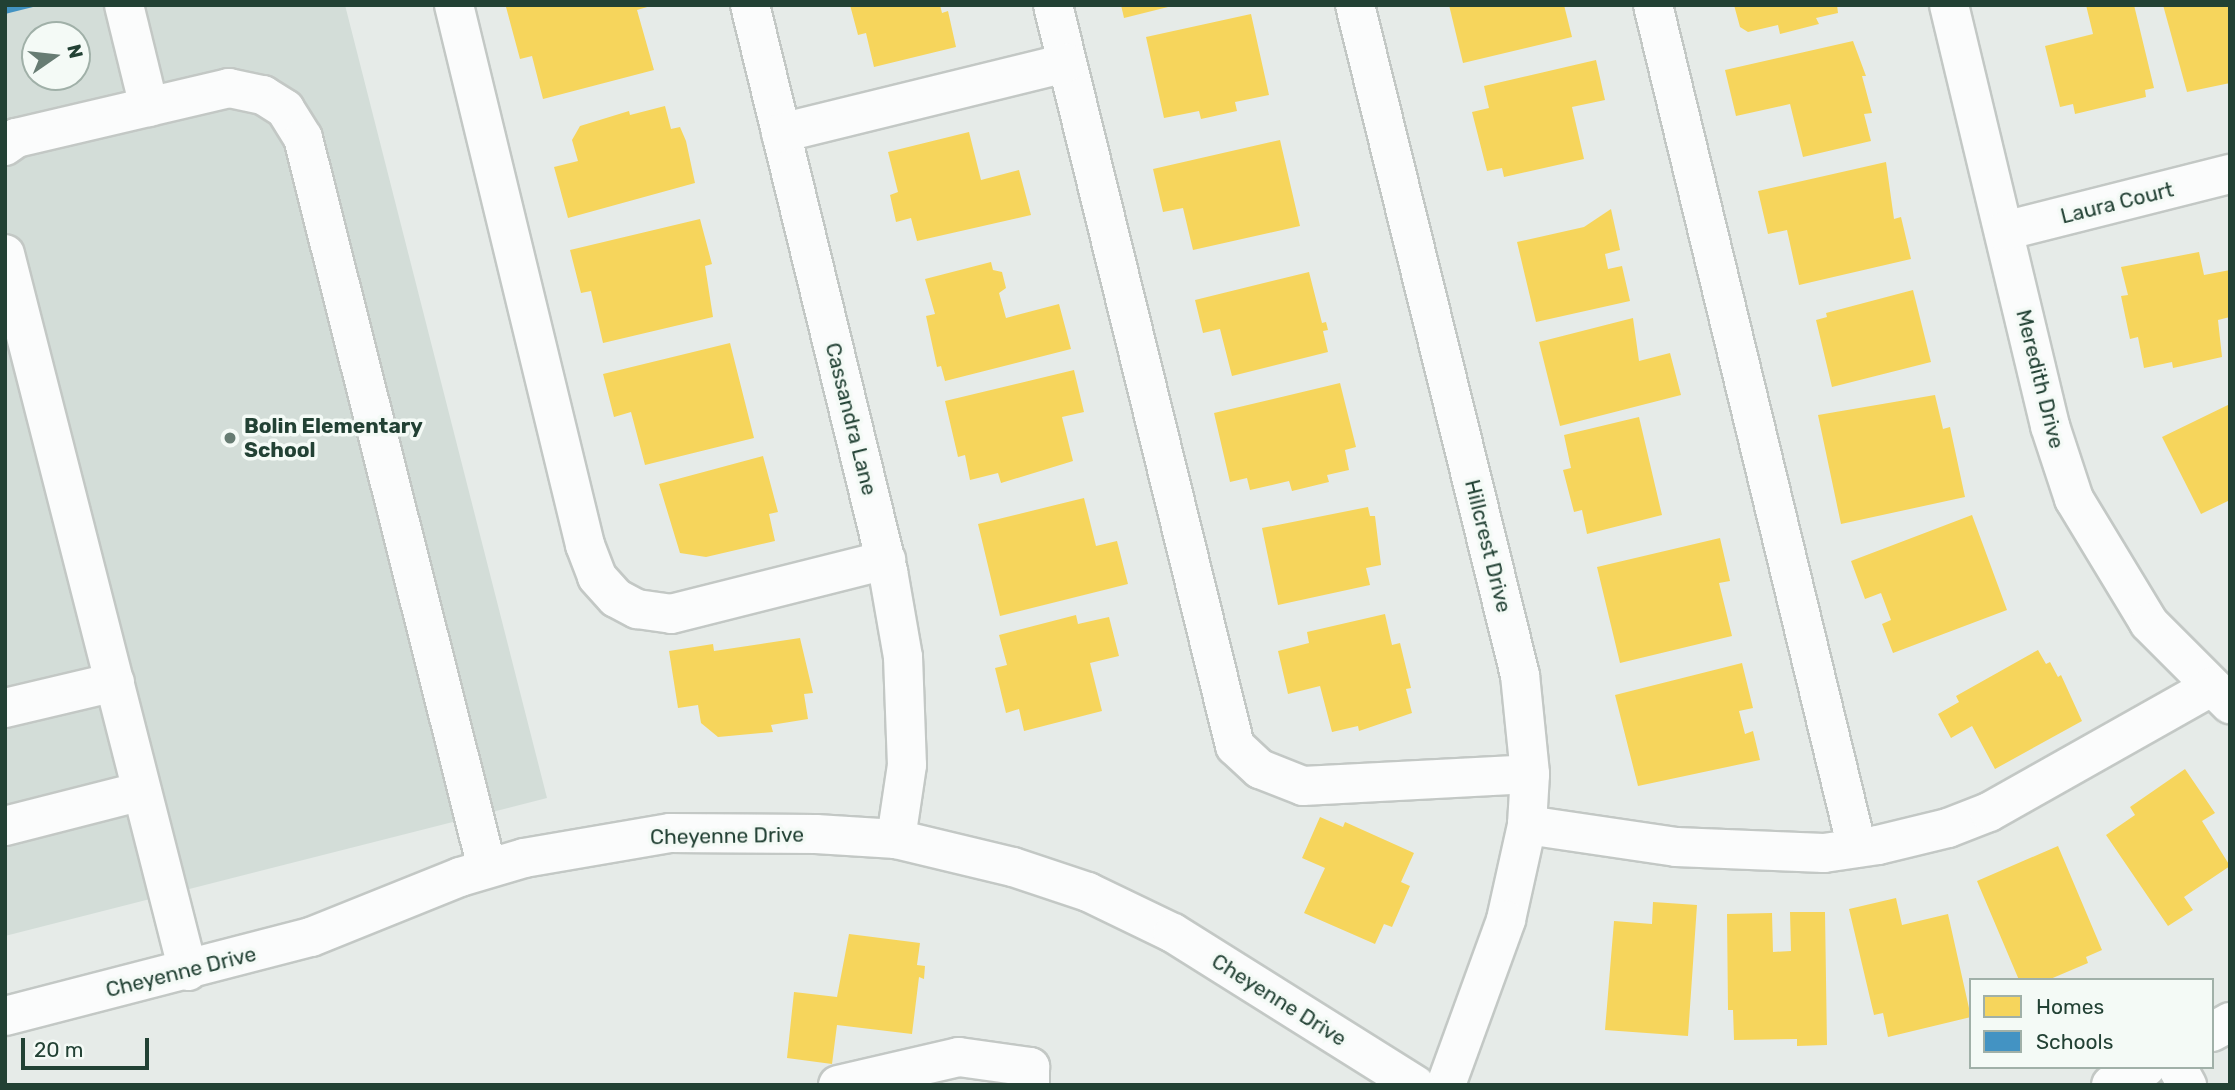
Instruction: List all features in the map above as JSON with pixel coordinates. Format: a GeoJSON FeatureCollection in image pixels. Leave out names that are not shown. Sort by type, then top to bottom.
{"type":"FeatureCollection","features":[{"type":"Feature","properties":{"kind":"street"},"geometry":{"type":"LineString","coordinates":[[124,5],[149,107]]}},
{"type":"Feature","properties":{"kind":"street"},"geometry":{"type":"LineString","coordinates":[[454,5],[597,577],[616,598],[637,609],[671,614],[886,560]]}},
{"type":"Feature","properties":{"kind":"street","name":"Cassandra Lane"},"geometry":{"type":"LineString","coordinates":[[750,5],[886,560],[902,657],[907,765],[896,839]]}},
{"type":"Feature","properties":{"kind":"street"},"geometry":{"type":"LineString","coordinates":[[1053,5],[1235,746],[1260,769],[1303,786],[1530,774]]}},
{"type":"Feature","properties":{"kind":"street","name":"Hillcrest Drive"},"geometry":{"type":"LineString","coordinates":[[1355,5],[1520,675],[1530,774],[1527,825],[1506,920],[1446,1085]]}},
{"type":"Feature","properties":{"kind":"street"},"geometry":{"type":"LineString","coordinates":[[1653,5],[1857,848]]}},
{"type":"Feature","properties":{"kind":"street","name":"Meredith Drive"},"geometry":{"type":"LineString","coordinates":[[1949,5],[2050,426],[2074,499],[2149,623],[2220,695]]}},
{"type":"Feature","properties":{"kind":"street"},"geometry":{"type":"LineString","coordinates":[[781,133],[1067,64]]}},
{"type":"Feature","properties":{"kind":"street"},"geometry":{"type":"LineString","coordinates":[[5,146],[16,138],[229,88],[262,95],[285,109],[303,138],[487,868]]}},
{"type":"Feature","properties":{"kind":"street","name":"Laura Court"},"geometry":{"type":"LineString","coordinates":[[2004,231],[2230,174]]}},
{"type":"Feature","properties":{"kind":"street"},"geometry":{"type":"LineString","coordinates":[[5,254],[188,971]]}},
{"type":"Feature","properties":{"kind":"street"},"geometry":{"type":"LineString","coordinates":[[5,708],[115,682]]}},
{"type":"Feature","properties":{"kind":"street"},"geometry":{"type":"LineString","coordinates":[[1527,825],[1676,847],[1824,853],[1857,848],[1948,828],[1989,812],[2220,695]]}},
{"type":"Feature","properties":{"kind":"street"},"geometry":{"type":"LineString","coordinates":[[5,826],[142,791]]}},
{"type":"Feature","properties":{"kind":"street","name":"Cheyenne Drive"},"geometry":{"type":"LineString","coordinates":[[5,1016],[188,971],[311,937],[487,868],[670,833],[896,839],[1013,867],[1088,892],[1173,933],[1415,1085]]}},
{"type":"Feature","properties":{"kind":"street"},"geometry":{"type":"LineString","coordinates":[[2214,1030],[2230,1022]]}},
{"type":"Feature","properties":{"kind":"street"},"geometry":{"type":"LineString","coordinates":[[838,1085],[959,1057],[1030,1076]]}},
{"type":"Feature","properties":{"kind":"street"},"geometry":{"type":"LineString","coordinates":[[2111,1085],[2142,1069]]}},
{"type":"Feature","properties":{"kind":"street"},"geometry":{"type":"LineString","coordinates":[[2178,1069],[2186,1085]]}},
{"type":"Feature","properties":{"kind":"shaded area","name":"Bolin Elementary School"},"geometry":{"type":"Polygon","coordinates":[[[5,5],[345,5],[547,798],[5,936],[5,5]]]}},
{"type":"Feature","properties":{"kind":"building: Homes"},"geometry":{"type":"Polygon","coordinates":[[[654,5],[637,10],[654,70],[543,99],[532,56],[520,59],[506,7],[654,5]]]}},
{"type":"Feature","properties":{"kind":"building: Homes"},"geometry":{"type":"Polygon","coordinates":[[[850,5],[940,5],[942,13],[948,11],[956,47],[874,67],[866,33],[858,35],[850,5]]]}},
{"type":"Feature","properties":{"kind":"building: Homes"},"geometry":{"type":"Polygon","coordinates":[[[1121,5],[1172,5],[1172,6],[1124,18],[1121,5]]]}},
{"type":"Feature","properties":{"kind":"building: Homes"},"geometry":{"type":"Polygon","coordinates":[[[1449,5],[1564,5],[1572,37],[1463,63],[1449,5]]]}},
{"type":"Feature","properties":{"kind":"building: Homes"},"geometry":{"type":"Polygon","coordinates":[[[1734,5],[1837,5],[1838,13],[1816,18],[1819,24],[1780,34],[1778,25],[1748,32],[1740,27],[1734,5]]]}},
{"type":"Feature","properties":{"kind":"building: Homes"},"geometry":{"type":"Polygon","coordinates":[[[2086,5],[2134,5],[2154,88],[2145,90],[2146,97],[2075,114],[2073,104],[2060,107],[2045,46],[2093,34],[2086,5]]]}},
{"type":"Feature","properties":{"kind":"building: Homes"},"geometry":{"type":"Polygon","coordinates":[[[2163,5],[2230,5],[2230,83],[2187,92],[2163,5]]]}},
{"type":"Feature","properties":{"kind":"building: Homes"},"geometry":{"type":"Polygon","coordinates":[[[1251,14],[1269,95],[1235,102],[1237,111],[1201,119],[1199,111],[1164,118],[1146,37],[1251,14]]]}},
{"type":"Feature","properties":{"kind":"building: Homes"},"geometry":{"type":"Polygon","coordinates":[[[1853,41],[1866,76],[1862,76],[1872,113],[1864,114],[1871,141],[1803,157],[1790,104],[1736,116],[1725,70],[1853,41]]]}},
{"type":"Feature","properties":{"kind":"building: Homes"},"geometry":{"type":"Polygon","coordinates":[[[1596,60],[1605,100],[1572,107],[1584,159],[1504,177],[1502,168],[1487,171],[1472,112],[1489,108],[1484,86],[1596,60]]]}},
{"type":"Feature","properties":{"kind":"building: Homes"},"geometry":{"type":"Polygon","coordinates":[[[665,106],[671,129],[680,127],[686,141],[695,183],[568,218],[554,167],[578,161],[572,140],[580,126],[629,111],[630,115],[665,106]]]}},
{"type":"Feature","properties":{"kind":"building: Homes"},"geometry":{"type":"Polygon","coordinates":[[[969,132],[981,180],[1019,170],[1031,215],[917,241],[911,218],[896,222],[890,195],[898,192],[888,152],[969,132]]]}},
{"type":"Feature","properties":{"kind":"building: Homes"},"geometry":{"type":"Polygon","coordinates":[[[1280,140],[1300,226],[1193,250],[1183,208],[1163,212],[1153,169],[1280,140]]]}},
{"type":"Feature","properties":{"kind":"building: Homes"},"geometry":{"type":"Polygon","coordinates":[[[1886,162],[1894,219],[1901,217],[1911,259],[1799,285],[1787,230],[1768,234],[1758,191],[1886,162]]]}},
{"type":"Feature","properties":{"kind":"building: Homes"},"geometry":{"type":"Polygon","coordinates":[[[1611,209],[1620,250],[1605,254],[1608,269],[1622,266],[1630,301],[1536,322],[1517,242],[1584,227],[1611,209]]]}},
{"type":"Feature","properties":{"kind":"building: Homes"},"geometry":{"type":"Polygon","coordinates":[[[700,219],[712,264],[705,266],[713,317],[603,343],[591,291],[581,293],[570,250],[700,219]]]}},
{"type":"Feature","properties":{"kind":"building: Homes"},"geometry":{"type":"Polygon","coordinates":[[[2199,252],[2204,275],[2230,270],[2230,317],[2218,320],[2222,357],[2173,368],[2172,362],[2144,368],[2138,337],[2130,339],[2121,296],[2128,295],[2121,267],[2199,252]]]}},
{"type":"Feature","properties":{"kind":"building: Homes"},"geometry":{"type":"Polygon","coordinates":[[[991,262],[993,270],[1002,272],[1006,288],[999,293],[1006,318],[1059,304],[1071,349],[945,381],[941,366],[937,367],[926,316],[935,314],[925,279],[991,262]]]}},
{"type":"Feature","properties":{"kind":"building: Homes"},"geometry":{"type":"Polygon","coordinates":[[[1309,272],[1322,323],[1326,322],[1328,330],[1323,331],[1328,352],[1232,376],[1220,329],[1203,333],[1195,300],[1309,272]]]}},
{"type":"Feature","properties":{"kind":"building: Homes"},"geometry":{"type":"Polygon","coordinates":[[[1913,290],[1931,362],[1832,387],[1816,320],[1827,317],[1826,313],[1913,290]]]}},
{"type":"Feature","properties":{"kind":"building: Homes"},"geometry":{"type":"Polygon","coordinates":[[[1633,318],[1639,361],[1670,353],[1681,395],[1560,426],[1539,342],[1633,318]]]}},
{"type":"Feature","properties":{"kind":"building: Homes"},"geometry":{"type":"Polygon","coordinates":[[[730,343],[754,438],[645,465],[631,412],[614,417],[603,374],[730,343]]]}},
{"type":"Feature","properties":{"kind":"building: Homes"},"geometry":{"type":"Polygon","coordinates":[[[1074,370],[1084,412],[1062,417],[1073,461],[1001,483],[998,473],[970,480],[965,455],[958,457],[945,401],[1074,370]]]}},
{"type":"Feature","properties":{"kind":"building: Homes"},"geometry":{"type":"Polygon","coordinates":[[[1340,383],[1356,447],[1345,450],[1349,470],[1327,475],[1329,482],[1292,491],[1289,481],[1250,490],[1247,478],[1230,482],[1214,413],[1340,383]]]}},
{"type":"Feature","properties":{"kind":"building: Homes"},"geometry":{"type":"Polygon","coordinates":[[[1935,395],[1943,429],[1950,427],[1965,497],[1841,524],[1818,415],[1935,395]]]}},
{"type":"Feature","properties":{"kind":"building: Homes"},"geometry":{"type":"Polygon","coordinates":[[[2230,404],[2230,500],[2201,514],[2162,437],[2230,404]]]}},
{"type":"Feature","properties":{"kind":"building: Homes"},"geometry":{"type":"Polygon","coordinates":[[[1639,417],[1662,515],[1587,534],[1582,510],[1574,512],[1563,470],[1571,468],[1564,435],[1639,417]]]}},
{"type":"Feature","properties":{"kind":"building: Homes"},"geometry":{"type":"Polygon","coordinates":[[[763,456],[778,512],[769,514],[775,541],[706,557],[680,553],[659,484],[763,456]]]}},
{"type":"Feature","properties":{"kind":"building: Homes"},"geometry":{"type":"Polygon","coordinates":[[[1084,498],[1096,546],[1117,541],[1128,584],[1000,616],[978,524],[1084,498]]]}},
{"type":"Feature","properties":{"kind":"building: Homes"},"geometry":{"type":"Polygon","coordinates":[[[1368,507],[1370,516],[1375,516],[1381,565],[1366,568],[1370,585],[1278,605],[1262,528],[1368,507]]]}},
{"type":"Feature","properties":{"kind":"building: Homes"},"geometry":{"type":"Polygon","coordinates":[[[1972,515],[2007,610],[1893,653],[1882,624],[1891,620],[1881,593],[1865,599],[1851,561],[1972,515]]]}},
{"type":"Feature","properties":{"kind":"building: Homes"},"geometry":{"type":"Polygon","coordinates":[[[1720,538],[1730,581],[1719,583],[1732,636],[1620,663],[1597,567],[1720,538]]]}},
{"type":"Feature","properties":{"kind":"building: Homes"},"geometry":{"type":"Polygon","coordinates":[[[1385,614],[1392,645],[1400,643],[1411,688],[1406,689],[1412,713],[1359,731],[1358,726],[1332,732],[1320,686],[1288,694],[1278,651],[1309,643],[1307,632],[1385,614]]]}},
{"type":"Feature","properties":{"kind":"building: Homes"},"geometry":{"type":"Polygon","coordinates":[[[1076,615],[1078,624],[1109,617],[1119,656],[1090,663],[1102,711],[1024,731],[1019,709],[1006,713],[995,668],[1007,665],[999,635],[1076,615]]]}},
{"type":"Feature","properties":{"kind":"building: Homes"},"geometry":{"type":"Polygon","coordinates":[[[800,638],[813,693],[804,694],[808,719],[771,725],[773,732],[718,737],[701,723],[698,705],[678,708],[669,651],[713,644],[714,651],[800,638]]]}},
{"type":"Feature","properties":{"kind":"building: Homes"},"geometry":{"type":"Polygon","coordinates":[[[2038,650],[2046,664],[2050,662],[2058,677],[2061,675],[2082,721],[1995,769],[1972,726],[1951,738],[1938,714],[1959,702],[1956,696],[2038,650]]]}},
{"type":"Feature","properties":{"kind":"building: Homes"},"geometry":{"type":"Polygon","coordinates":[[[1742,663],[1753,708],[1739,711],[1745,734],[1753,731],[1760,760],[1638,786],[1615,695],[1742,663]]]}},
{"type":"Feature","properties":{"kind":"building: Homes"},"geometry":{"type":"Polygon","coordinates":[[[2185,769],[2215,813],[2202,821],[2230,866],[2184,897],[2193,910],[2168,926],[2106,835],[2135,815],[2130,807],[2185,769]]]}},
{"type":"Feature","properties":{"kind":"building: Homes"},"geometry":{"type":"Polygon","coordinates":[[[1320,817],[1343,827],[1345,822],[1414,853],[1401,882],[1410,886],[1392,927],[1384,924],[1375,944],[1304,913],[1325,868],[1302,858],[1320,817]]]}},
{"type":"Feature","properties":{"kind":"building: Homes"},"geometry":{"type":"Polygon","coordinates":[[[2058,846],[2102,950],[2086,957],[2088,963],[2053,978],[2018,978],[1977,881],[2058,846]]]}},
{"type":"Feature","properties":{"kind":"building: Homes"},"geometry":{"type":"Polygon","coordinates":[[[1896,898],[1902,925],[1948,914],[1969,1017],[1888,1037],[1883,1013],[1874,1015],[1849,909],[1896,898]]]}},
{"type":"Feature","properties":{"kind":"building: Homes"},"geometry":{"type":"Polygon","coordinates":[[[1653,902],[1697,905],[1688,1036],[1605,1030],[1614,921],[1652,924],[1653,902]]]}},
{"type":"Feature","properties":{"kind":"building: Homes"},"geometry":{"type":"Polygon","coordinates":[[[1790,912],[1825,912],[1827,1045],[1797,1046],[1797,1039],[1734,1040],[1733,1010],[1728,1010],[1727,914],[1772,913],[1773,952],[1791,951],[1790,912]]]}},
{"type":"Feature","properties":{"kind":"building: Homes"},"geometry":{"type":"Polygon","coordinates":[[[849,934],[920,943],[917,965],[925,966],[924,979],[919,977],[912,1034],[837,1025],[832,1064],[787,1058],[794,992],[837,997],[849,934]]]}},
{"type":"Feature","properties":{"kind":"building: Schools"},"geometry":{"type":"Polygon","coordinates":[[[5,5],[37,5],[37,6],[5,14],[5,5]]]}},
{"type":"Feature","properties":{"kind":"place","name":"Bolin Elementary School"},"geometry":{"type":"Point","coordinates":[230,438]}}]}
